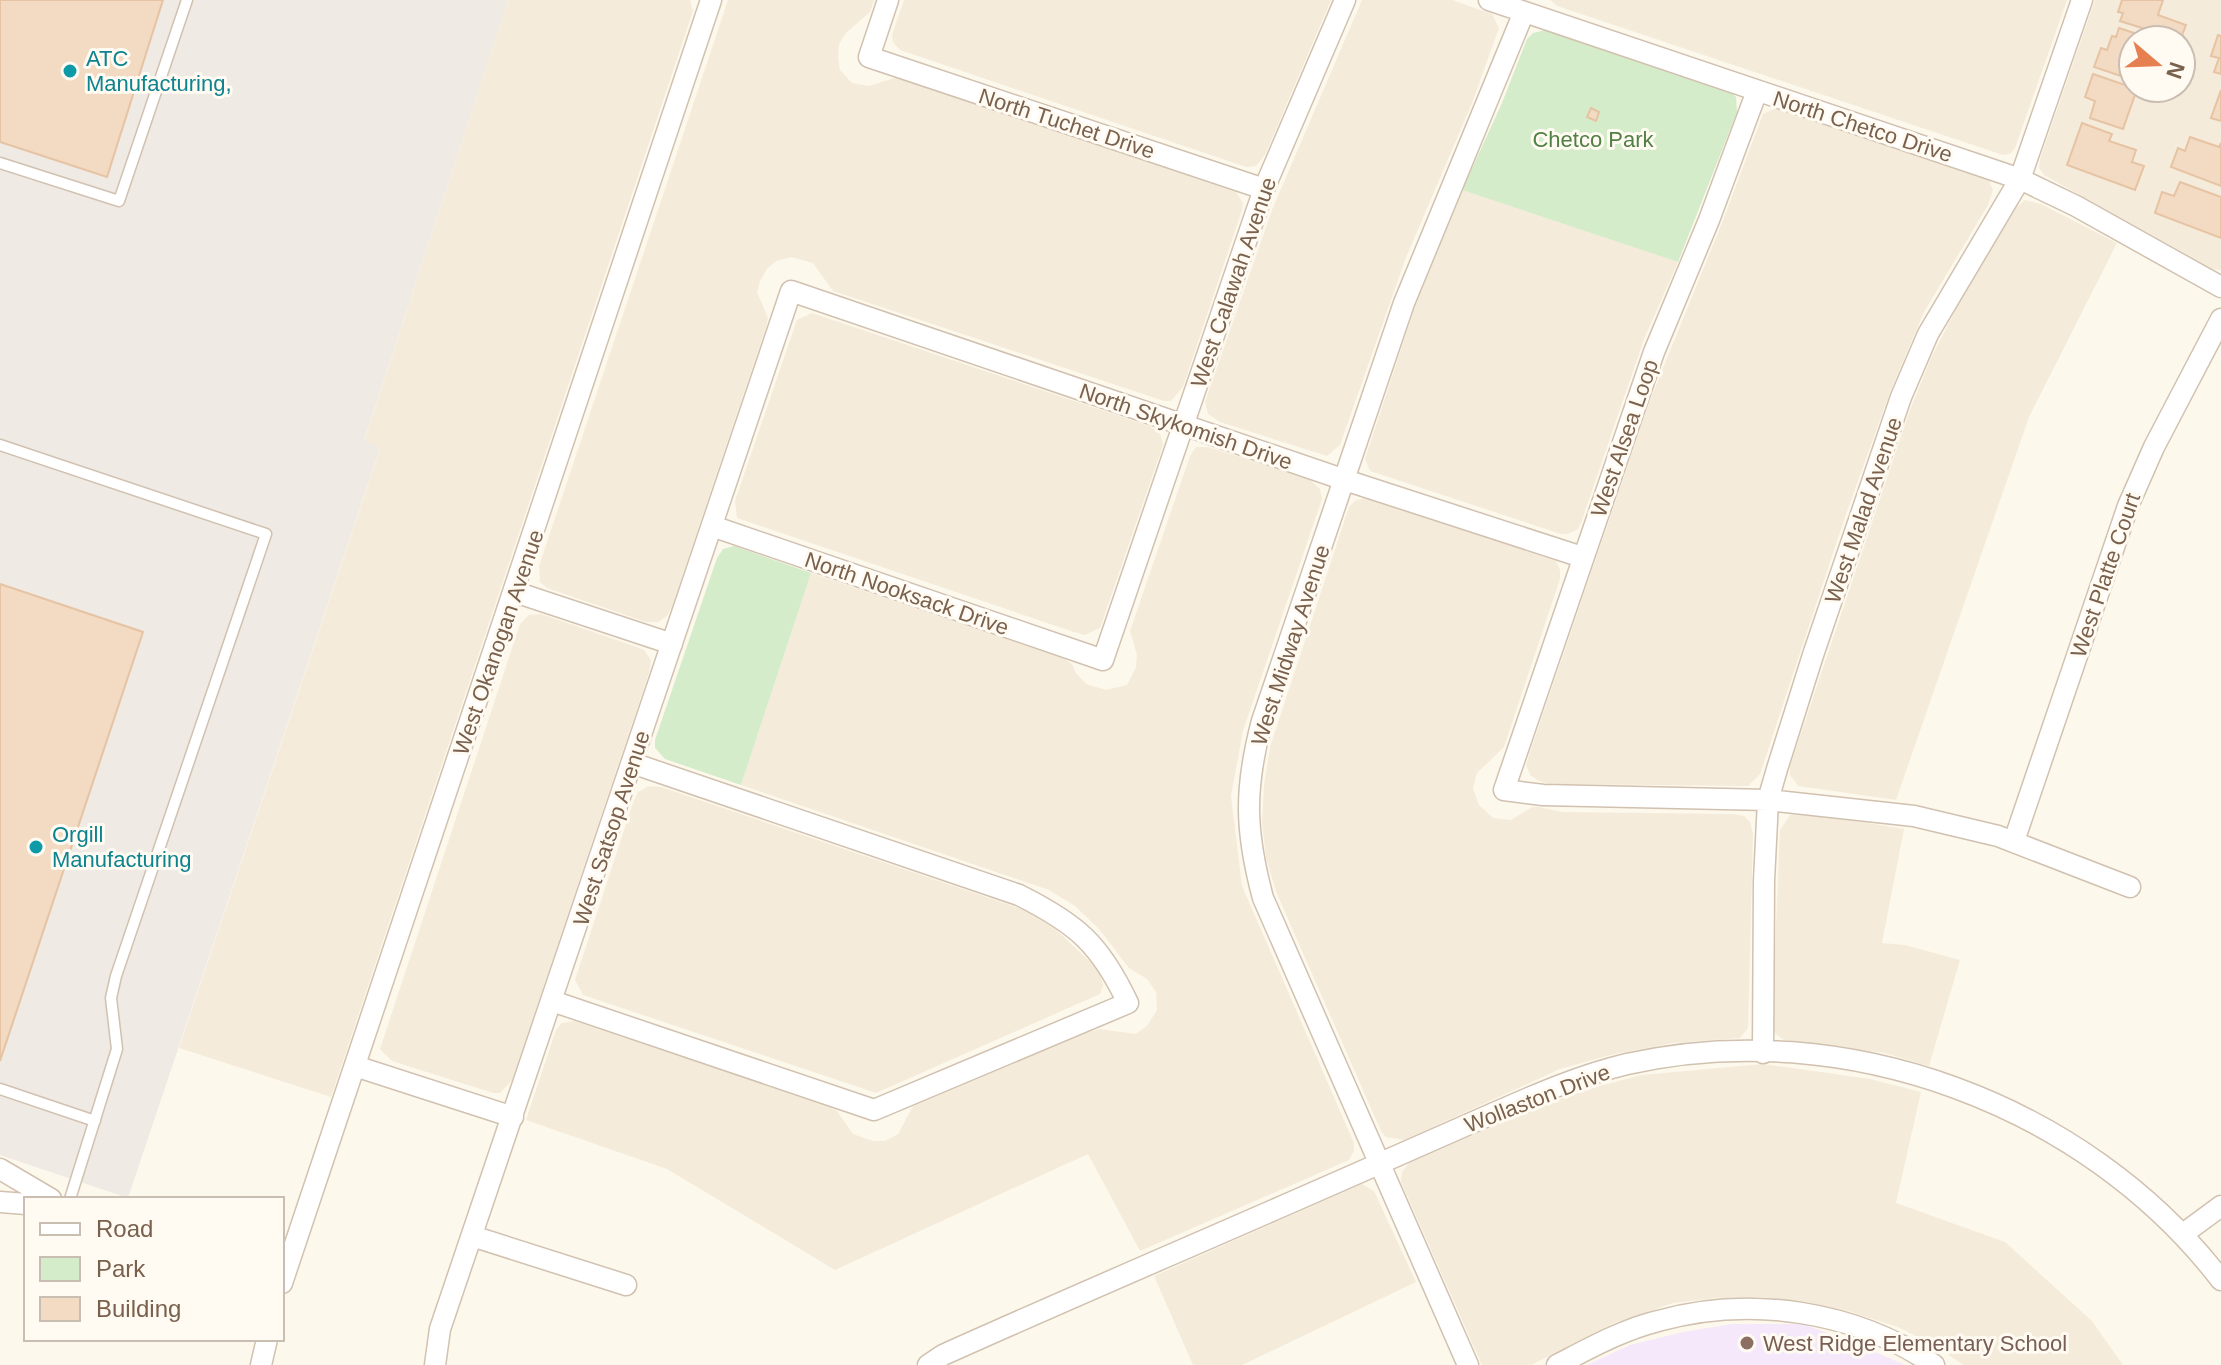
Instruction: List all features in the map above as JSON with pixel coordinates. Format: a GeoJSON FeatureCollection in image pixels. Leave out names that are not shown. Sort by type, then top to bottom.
{"type":"FeatureCollection","features":[{"type":"Feature","properties":{"kind":"street","name":"West Okanogan Avenue"},"geometry":{"type":"LineString","coordinates":[[284,1276],[711,0]]}},
{"type":"Feature","properties":{"kind":"street","name":"North Tuchet Drive"},"geometry":{"type":"LineString","coordinates":[[888,0],[869,57],[1264,189]]}},
{"type":"Feature","properties":{"kind":"street","name":"West Calawah Avenue"},"geometry":{"type":"LineString","coordinates":[[1103,660],[1264,189],[1345,0]]}},
{"type":"Feature","properties":{"kind":"street","name":"North Chetco Drive"},"geometry":{"type":"LineString","coordinates":[[1489,0],[1527,4],[1757,91],[2020,179],[2076,206],[2221,287]]}},
{"type":"Feature","properties":{"kind":"street","name":"West Malad Avenue"},"geometry":{"type":"LineString","coordinates":[[1763,1053],[1768,800],[1813,655],[1901,397],[1928,334],[2020,179],[2082,0]]}},
{"type":"Feature","properties":{"kind":"street","name":"West Midway Avenue"},"geometry":{"type":"LineString","coordinates":[[1468,1365],[1263,898],[1248,825],[1251,768],[1262,721],[1421,259],[1527,4]]}},
{"type":"Feature","properties":{"kind":"street","name":"West Alsea Loop"},"geometry":{"type":"LineString","coordinates":[[1757,91],[1709,220],[1654,352],[1504,790],[1543,795],[1768,800]]}},
{"type":"Feature","properties":{"kind":"street","name":"North Skykomish Drive"},"geometry":{"type":"LineString","coordinates":[[791,291],[1345,480],[1582,557]]}},
{"type":"Feature","properties":{"kind":"street","name":"West Satsop Avenue"},"geometry":{"type":"LineString","coordinates":[[435,1365],[440,1329],[791,291]]}},
{"type":"Feature","properties":{"kind":"street","name":"West Platte Court"},"geometry":{"type":"LineString","coordinates":[[2014,841],[2128,506],[2154,447],[2221,319]]}},
{"type":"Feature","properties":{"kind":"street","name":"North Nooksack Drive"},"geometry":{"type":"LineString","coordinates":[[712,526],[1103,660]]}},
{"type":"Feature","properties":{"kind":"street"},"geometry":{"type":"LineString","coordinates":[[515,592],[672,644]]}},
{"type":"Feature","properties":{"kind":"street"},"geometry":{"type":"LineString","coordinates":[[552,1001],[874,1110],[1128,1003],[1111,968],[1097,949],[1050,911],[1019,895],[632,763]]}},
{"type":"Feature","properties":{"kind":"street"},"geometry":{"type":"LineString","coordinates":[[1768,800],[1914,816],[2014,841],[2130,887]]}},
{"type":"Feature","properties":{"kind":"street","name":"Wollaston Drive"},"geometry":{"type":"LineString","coordinates":[[928,1365],[943,1355],[1118,1276],[1543,1092],[1626,1064],[1699,1055],[1806,1054],[1889,1067],[1964,1090],[2065,1140],[2091,1158],[2183,1234],[2221,1280]]}},
{"type":"Feature","properties":{"kind":"street"},"geometry":{"type":"LineString","coordinates":[[355,1066],[513,1117]]}},
{"type":"Feature","properties":{"kind":"street"},"geometry":{"type":"LineString","coordinates":[[0,1169],[48,1197]]}},
{"type":"Feature","properties":{"kind":"street"},"geometry":{"type":"LineString","coordinates":[[0,1202],[24,1204]]}},
{"type":"Feature","properties":{"kind":"street"},"geometry":{"type":"LineString","coordinates":[[2183,1234],[2221,1206]]}},
{"type":"Feature","properties":{"kind":"street"},"geometry":{"type":"LineString","coordinates":[[472,1236],[626,1285]]}},
{"type":"Feature","properties":{"kind":"street"},"geometry":{"type":"LineString","coordinates":[[1557,1365],[1610,1338],[1659,1320],[1710,1312],[1762,1310],[1812,1314],[1863,1327],[1910,1348],[1934,1365]]}},
{"type":"Feature","properties":{"kind":"street"},"geometry":{"type":"LineString","coordinates":[[261,1365],[267,1341]]}},
{"type":"Feature","properties":{"kind":"lane"},"geometry":{"type":"LineString","coordinates":[[0,163],[119,201],[187,0]]}},
{"type":"Feature","properties":{"kind":"lane"},"geometry":{"type":"LineString","coordinates":[[0,445],[266,534],[116,976],[111,998],[117,1049],[71,1197]]}},
{"type":"Feature","properties":{"kind":"lane"},"geometry":{"type":"LineString","coordinates":[[0,1089],[95,1121]]}},
{"type":"Feature","properties":{"kind":"shaded area"},"geometry":{"type":"Polygon","coordinates":[[[0,0],[508,0],[364,441],[380,448],[128,1197],[0,1155],[0,0]]]}},
{"type":"Feature","properties":{"kind":"shaded area"},"geometry":{"type":"Polygon","coordinates":[[[508,0],[690,0],[693,11],[331,1097],[179,1048],[380,449],[364,442],[508,0]]]}},
{"type":"Feature","properties":{"kind":"shaded area"},"geometry":{"type":"Polygon","coordinates":[[[728,0],[874,0],[870,12],[846,33],[839,44],[840,70],[852,83],[869,86],[904,78],[1236,192],[1243,203],[1183,387],[1171,401],[833,291],[813,263],[791,257],[776,261],[760,281],[757,292],[768,318],[766,327],[672,606],[667,616],[658,622],[646,622],[547,588],[540,582],[539,566],[728,0]]]}},
{"type":"Feature","properties":{"kind":"shaded area"},"geometry":{"type":"Polygon","coordinates":[[[904,0],[1331,0],[1265,155],[1256,166],[1246,167],[900,50],[893,42],[892,35],[904,0]]]}},
{"type":"Feature","properties":{"kind":"shaded area"},"geometry":{"type":"Polygon","coordinates":[[[1362,0],[1452,0],[1492,14],[1499,28],[1472,103],[1405,260],[1340,445],[1327,456],[1220,422],[1208,414],[1205,402],[1272,210],[1362,0]]]}},
{"type":"Feature","properties":{"kind":"shaded area"},"geometry":{"type":"Polygon","coordinates":[[[1550,0],[2067,0],[2015,148],[2010,154],[2003,155],[1557,6],[1550,0]]]}},
{"type":"Feature","properties":{"kind":"shaded area"},"geometry":{"type":"Polygon","coordinates":[[[2095,0],[2221,0],[2221,270],[2213,269],[2044,175],[2039,168],[2095,0]]]}},
{"type":"Feature","properties":{"kind":"shaded area"},"geometry":{"type":"Polygon","coordinates":[[[1777,108],[1988,179],[1993,190],[1988,205],[1924,312],[1890,392],[1760,774],[1748,786],[1548,784],[1539,781],[1530,775],[1526,765],[1650,400],[1763,114],[1777,108]]]}},
{"type":"Feature","properties":{"kind":"shaded area"},"geometry":{"type":"Polygon","coordinates":[[[1462,190],[1678,262],[1644,339],[1581,523],[1578,529],[1568,534],[1370,471],[1365,459],[1414,310],[1462,190]]]}},
{"type":"Feature","properties":{"kind":"shaded area"},"geometry":{"type":"Polygon","coordinates":[[[2025,200],[2041,204],[2117,243],[2029,417],[1896,800],[1798,786],[1790,775],[1790,766],[1910,410],[1931,358],[1967,288],[2016,208],[2025,200]]]}},
{"type":"Feature","properties":{"kind":"shaded area"},"geometry":{"type":"Polygon","coordinates":[[[812,313],[1149,426],[1160,433],[1163,445],[1100,628],[1085,635],[1074,632],[737,518],[735,501],[797,320],[812,313]]]}},
{"type":"Feature","properties":{"kind":"shaded area"},"geometry":{"type":"Polygon","coordinates":[[[1196,447],[1208,447],[1309,479],[1320,489],[1322,499],[1243,731],[1231,796],[1242,886],[1354,1143],[1349,1160],[1140,1251],[1088,1154],[835,1270],[667,1169],[526,1120],[556,1030],[562,1023],[574,1021],[828,1106],[837,1111],[853,1134],[873,1141],[885,1141],[898,1134],[913,1106],[1086,1033],[1099,1029],[1136,1034],[1147,1026],[1157,1010],[1156,992],[1147,979],[1129,968],[1099,929],[1075,906],[1049,890],[741,785],[811,573],[1063,658],[1072,664],[1086,684],[1106,690],[1127,685],[1136,667],[1137,655],[1130,631],[1190,456],[1196,447]]]}},
{"type":"Feature","properties":{"kind":"shaded area"},"geometry":{"type":"Polygon","coordinates":[[[1366,498],[1556,561],[1560,570],[1560,579],[1504,747],[1477,773],[1473,788],[1479,805],[1493,818],[1511,820],[1532,807],[1538,807],[1563,812],[1733,814],[1744,816],[1750,822],[1753,834],[1748,1028],[1740,1038],[1673,1043],[1614,1054],[1560,1069],[1404,1140],[1386,1137],[1381,1131],[1277,894],[1266,858],[1262,823],[1270,747],[1349,507],[1356,500],[1366,498]]]}},
{"type":"Feature","properties":{"kind":"shaded area"},"geometry":{"type":"Polygon","coordinates":[[[541,614],[644,650],[651,660],[512,1080],[500,1093],[493,1093],[392,1061],[380,1049],[520,624],[529,615],[541,614]]]}},
{"type":"Feature","properties":{"kind":"shaded area"},"geometry":{"type":"Polygon","coordinates":[[[649,786],[661,787],[1025,910],[1052,926],[1099,970],[1103,985],[1100,994],[876,1093],[583,995],[575,980],[633,803],[638,792],[649,786]]]}},
{"type":"Feature","properties":{"kind":"shaded area"},"geometry":{"type":"Polygon","coordinates":[[[1806,813],[1904,829],[1882,943],[1905,945],[1960,960],[1929,1066],[1885,1053],[1792,1042],[1775,1033],[1772,1022],[1780,830],[1790,815],[1806,813]]]}},
{"type":"Feature","properties":{"kind":"shaded area"},"geometry":{"type":"Polygon","coordinates":[[[1763,1064],[1870,1079],[1921,1092],[1896,1203],[2005,1242],[2092,1321],[2123,1365],[1963,1365],[1939,1348],[1898,1327],[1845,1310],[1762,1297],[1673,1303],[1614,1323],[1531,1365],[1482,1365],[1401,1182],[1402,1172],[1409,1163],[1542,1105],[1592,1088],[1641,1075],[1763,1064]]]}},
{"type":"Feature","properties":{"kind":"shaded area"},"geometry":{"type":"Polygon","coordinates":[[[1362,1184],[1374,1191],[1416,1282],[1242,1365],[1193,1365],[1154,1276],[1362,1184]]]}},
{"type":"Feature","properties":{"kind":"shaded area","name":"West Ridge Elementary School"},"geometry":{"type":"Polygon","coordinates":[[[1732,1324],[1803,1324],[1905,1365],[1587,1365],[1630,1345],[1732,1324]]]}},
{"type":"Feature","properties":{"kind":"green space","name":"Chetco Park"},"geometry":{"type":"Polygon","coordinates":[[[1545,30],[1732,93],[1736,97],[1737,112],[1678,262],[1462,190],[1527,39],[1533,33],[1545,30]]]}},
{"type":"Feature","properties":{"kind":"green space"},"geometry":{"type":"Polygon","coordinates":[[[734,546],[811,573],[741,785],[665,759],[655,748],[655,740],[717,558],[723,549],[734,546]]]}},
{"type":"Feature","properties":{"kind":"building","name":"ATC Manufacturing,"},"geometry":{"type":"Polygon","coordinates":[[[0,0],[163,0],[107,177],[0,142],[0,0]]]}},
{"type":"Feature","properties":{"kind":"building"},"geometry":{"type":"Polygon","coordinates":[[[2122,0],[2163,0],[2158,15],[2183,24],[2129,24],[2120,21],[2123,13],[2118,12],[2122,0]]]}},
{"type":"Feature","properties":{"kind":"building"},"geometry":{"type":"Polygon","coordinates":[[[2117,34],[2117,75],[2094,67],[2101,48],[2107,50],[2112,36],[2116,37],[2117,34]]]}},
{"type":"Feature","properties":{"kind":"building"},"geometry":{"type":"Polygon","coordinates":[[[2218,35],[2221,36],[2221,74],[2214,72],[2219,58],[2211,56],[2218,35]]]}},
{"type":"Feature","properties":{"kind":"building"},"geometry":{"type":"Polygon","coordinates":[[[2093,74],[2117,82],[2117,104],[2132,104],[2123,129],[2090,118],[2095,101],[2085,97],[2093,74]]]}},
{"type":"Feature","properties":{"kind":"building"},"geometry":{"type":"Polygon","coordinates":[[[2221,90],[2221,121],[2211,118],[2221,90]]]}},
{"type":"Feature","properties":{"kind":"building"},"geometry":{"type":"Polygon","coordinates":[[[1591,108],[1599,112],[1596,121],[1587,117],[1591,108]]]}},
{"type":"Feature","properties":{"kind":"building"},"geometry":{"type":"Polygon","coordinates":[[[2082,123],[2112,134],[2109,141],[2136,150],[2132,162],[2144,166],[2135,190],[2067,165],[2082,123]]]}},
{"type":"Feature","properties":{"kind":"building"},"geometry":{"type":"Polygon","coordinates":[[[2190,137],[2219,147],[2221,143],[2221,186],[2171,167],[2178,148],[2185,151],[2190,137]]]}},
{"type":"Feature","properties":{"kind":"building"},"geometry":{"type":"Polygon","coordinates":[[[2180,182],[2221,197],[2221,238],[2155,213],[2162,192],[2174,196],[2180,182]]]}},
{"type":"Feature","properties":{"kind":"building","name":"Orgill Manufacturing"},"geometry":{"type":"Polygon","coordinates":[[[0,584],[143,632],[0,1061],[0,584]]]}},
{"type":"Feature","properties":{"kind":"place","name":"ATC Manufacturing,"},"geometry":{"type":"Point","coordinates":[70,71]}},
{"type":"Feature","properties":{"kind":"place","name":"Orgill Manufacturing"},"geometry":{"type":"Point","coordinates":[36,847]}},
{"type":"Feature","properties":{"kind":"place","name":"West Ridge Elementary School"},"geometry":{"type":"Point","coordinates":[1747,1343]}}]}
